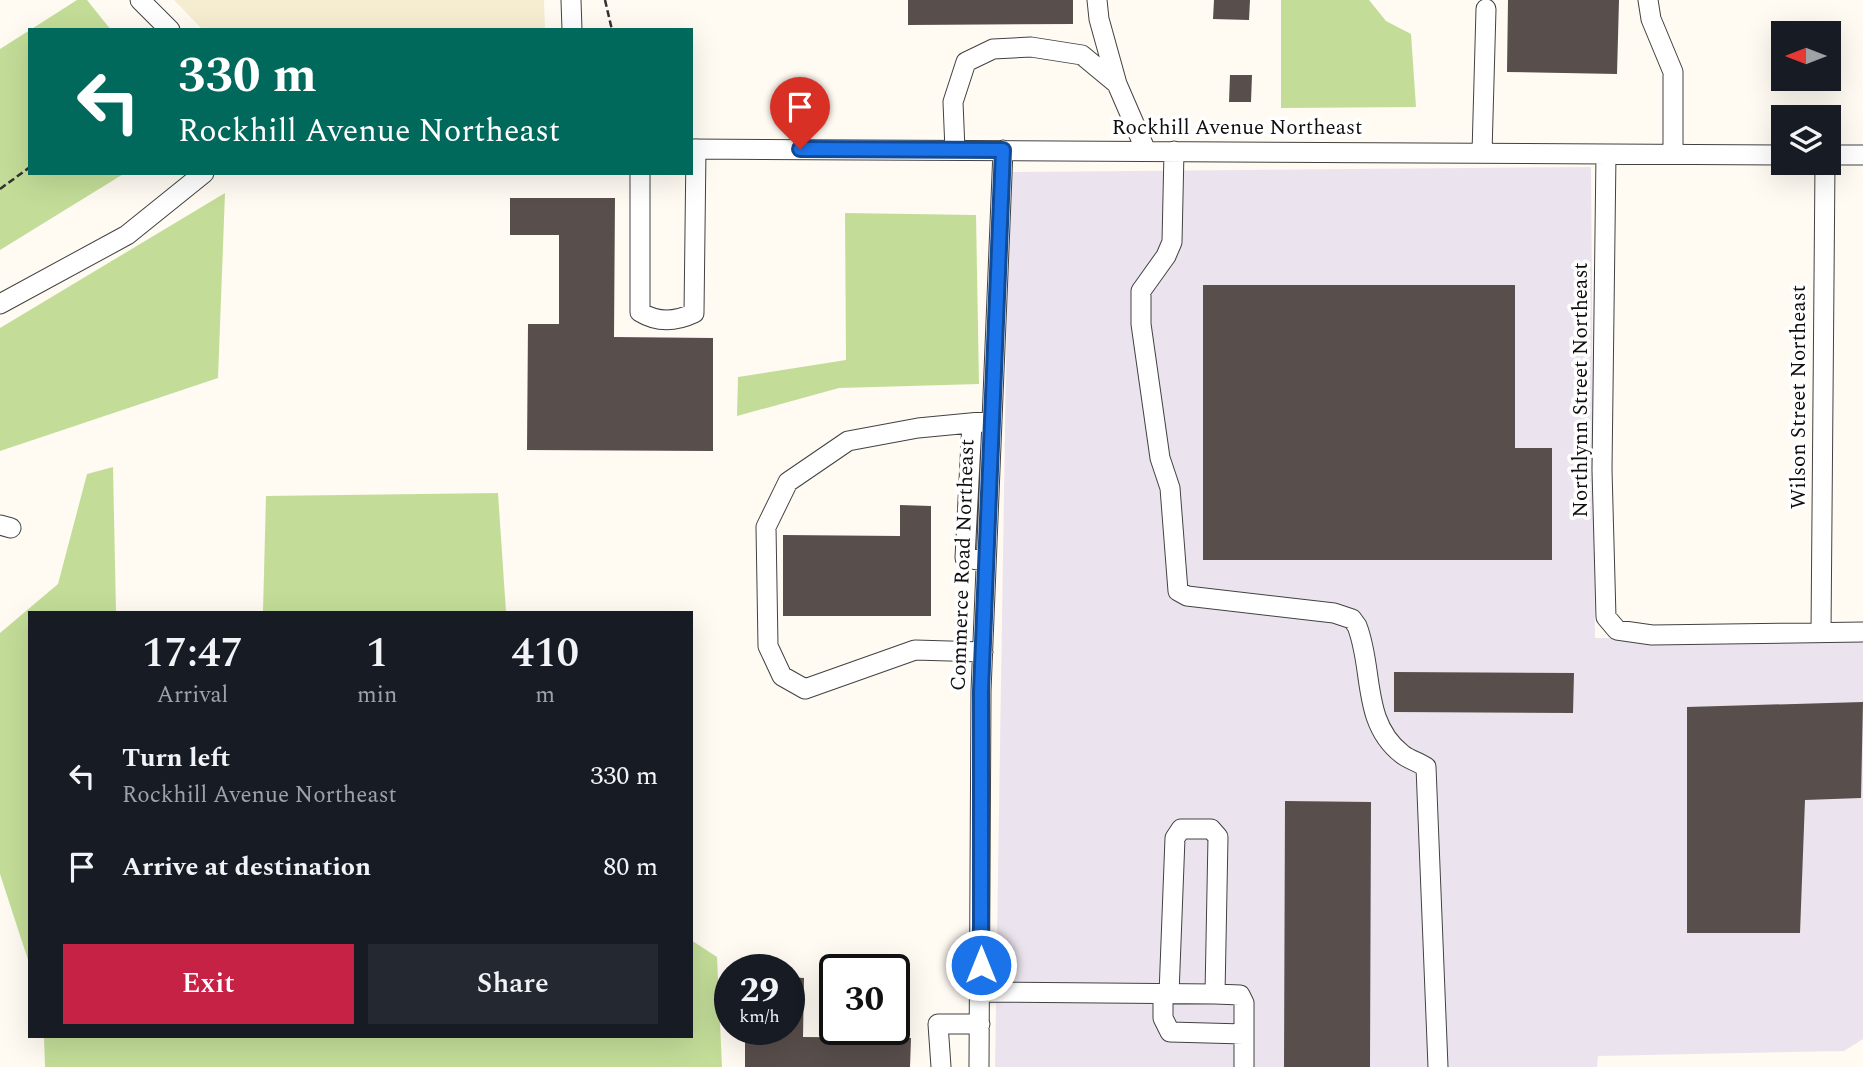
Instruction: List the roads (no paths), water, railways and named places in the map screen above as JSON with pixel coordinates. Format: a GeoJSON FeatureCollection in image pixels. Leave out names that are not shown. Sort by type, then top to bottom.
{"type":"FeatureCollection","features":[{"type":"Feature","properties":{"kind":"street"},"geometry":{"type":"LineString","coordinates":[[140,0],[168,28]]}},
{"type":"Feature","properties":{"kind":"street"},"geometry":{"type":"LineString","coordinates":[[571,0],[572,28]]}},
{"type":"Feature","properties":{"kind":"street"},"geometry":{"type":"LineString","coordinates":[[1097,0],[1099,19],[1117,84],[1146,151]]}},
{"type":"Feature","properties":{"kind":"street"},"geometry":{"type":"LineString","coordinates":[[1648,0],[1651,19],[1673,72],[1672,154]]}},
{"type":"Feature","properties":{"kind":"street"},"geometry":{"type":"LineString","coordinates":[[1482,153],[1486,9]]}},
{"type":"Feature","properties":{"kind":"street"},"geometry":{"type":"LineString","coordinates":[[955,150],[953,102],[966,62],[993,49],[1031,47],[1082,55],[1117,84]]}},
{"type":"Feature","properties":{"kind":"street"},"geometry":{"type":"LineString","coordinates":[[640,175],[640,312],[653,320],[680,320],[694,313],[694,149]]}},
{"type":"Feature","properties":{"kind":"street","name":"Rockhill Avenue Northeast"},"geometry":{"type":"LineString","coordinates":[[694,149],[1771,155]]}},
{"type":"Feature","properties":{"kind":"street","name":"Commerce Road Northeast"},"geometry":{"type":"LineString","coordinates":[[979,1067],[986,561],[982,422],[1003,150]]}},
{"type":"Feature","properties":{"kind":"street"},"geometry":{"type":"LineString","coordinates":[[1174,151],[1172,242],[1141,291],[1141,324],[1160,458],[1170,488],[1178,591],[1187,596],[1334,613],[1352,619],[1357,626],[1372,708],[1384,734],[1402,754],[1426,767],[1438,1067]]}},
{"type":"Feature","properties":{"kind":"street","name":"Northlynn Street Northeast"},"geometry":{"type":"LineString","coordinates":[[1606,154],[1602,470],[1605,608],[1611,625],[1627,633],[1652,635],[1821,632]]}},
{"type":"Feature","properties":{"kind":"street"},"geometry":{"type":"LineString","coordinates":[[1841,155],[1863,155]]}},
{"type":"Feature","properties":{"kind":"street"},"geometry":{"type":"LineString","coordinates":[[0,304],[127,235],[202,175]]}},
{"type":"Feature","properties":{"kind":"street","name":"Wilson Street Northeast"},"geometry":{"type":"LineString","coordinates":[[1821,632],[1825,175]]}},
{"type":"Feature","properties":{"kind":"street"},"geometry":{"type":"LineString","coordinates":[[982,422],[918,428],[848,441],[788,482],[766,527],[768,646],[782,676],[805,689],[915,650],[983,652]]}},
{"type":"Feature","properties":{"kind":"street"},"geometry":{"type":"LineString","coordinates":[[1821,632],[1863,632]]}},
{"type":"Feature","properties":{"kind":"street"},"geometry":{"type":"LineString","coordinates":[[1216,994],[1218,837],[1211,829],[1181,829],[1175,838],[1163,1018],[1170,1032],[1244,1034]]}},
{"type":"Feature","properties":{"kind":"street"},"geometry":{"type":"LineString","coordinates":[[981,992],[1240,995],[1244,1003],[1244,1067]]}},
{"type":"Feature","properties":{"kind":"street"},"geometry":{"type":"LineString","coordinates":[[941,1067],[938,1024],[980,1024]]}}]}
